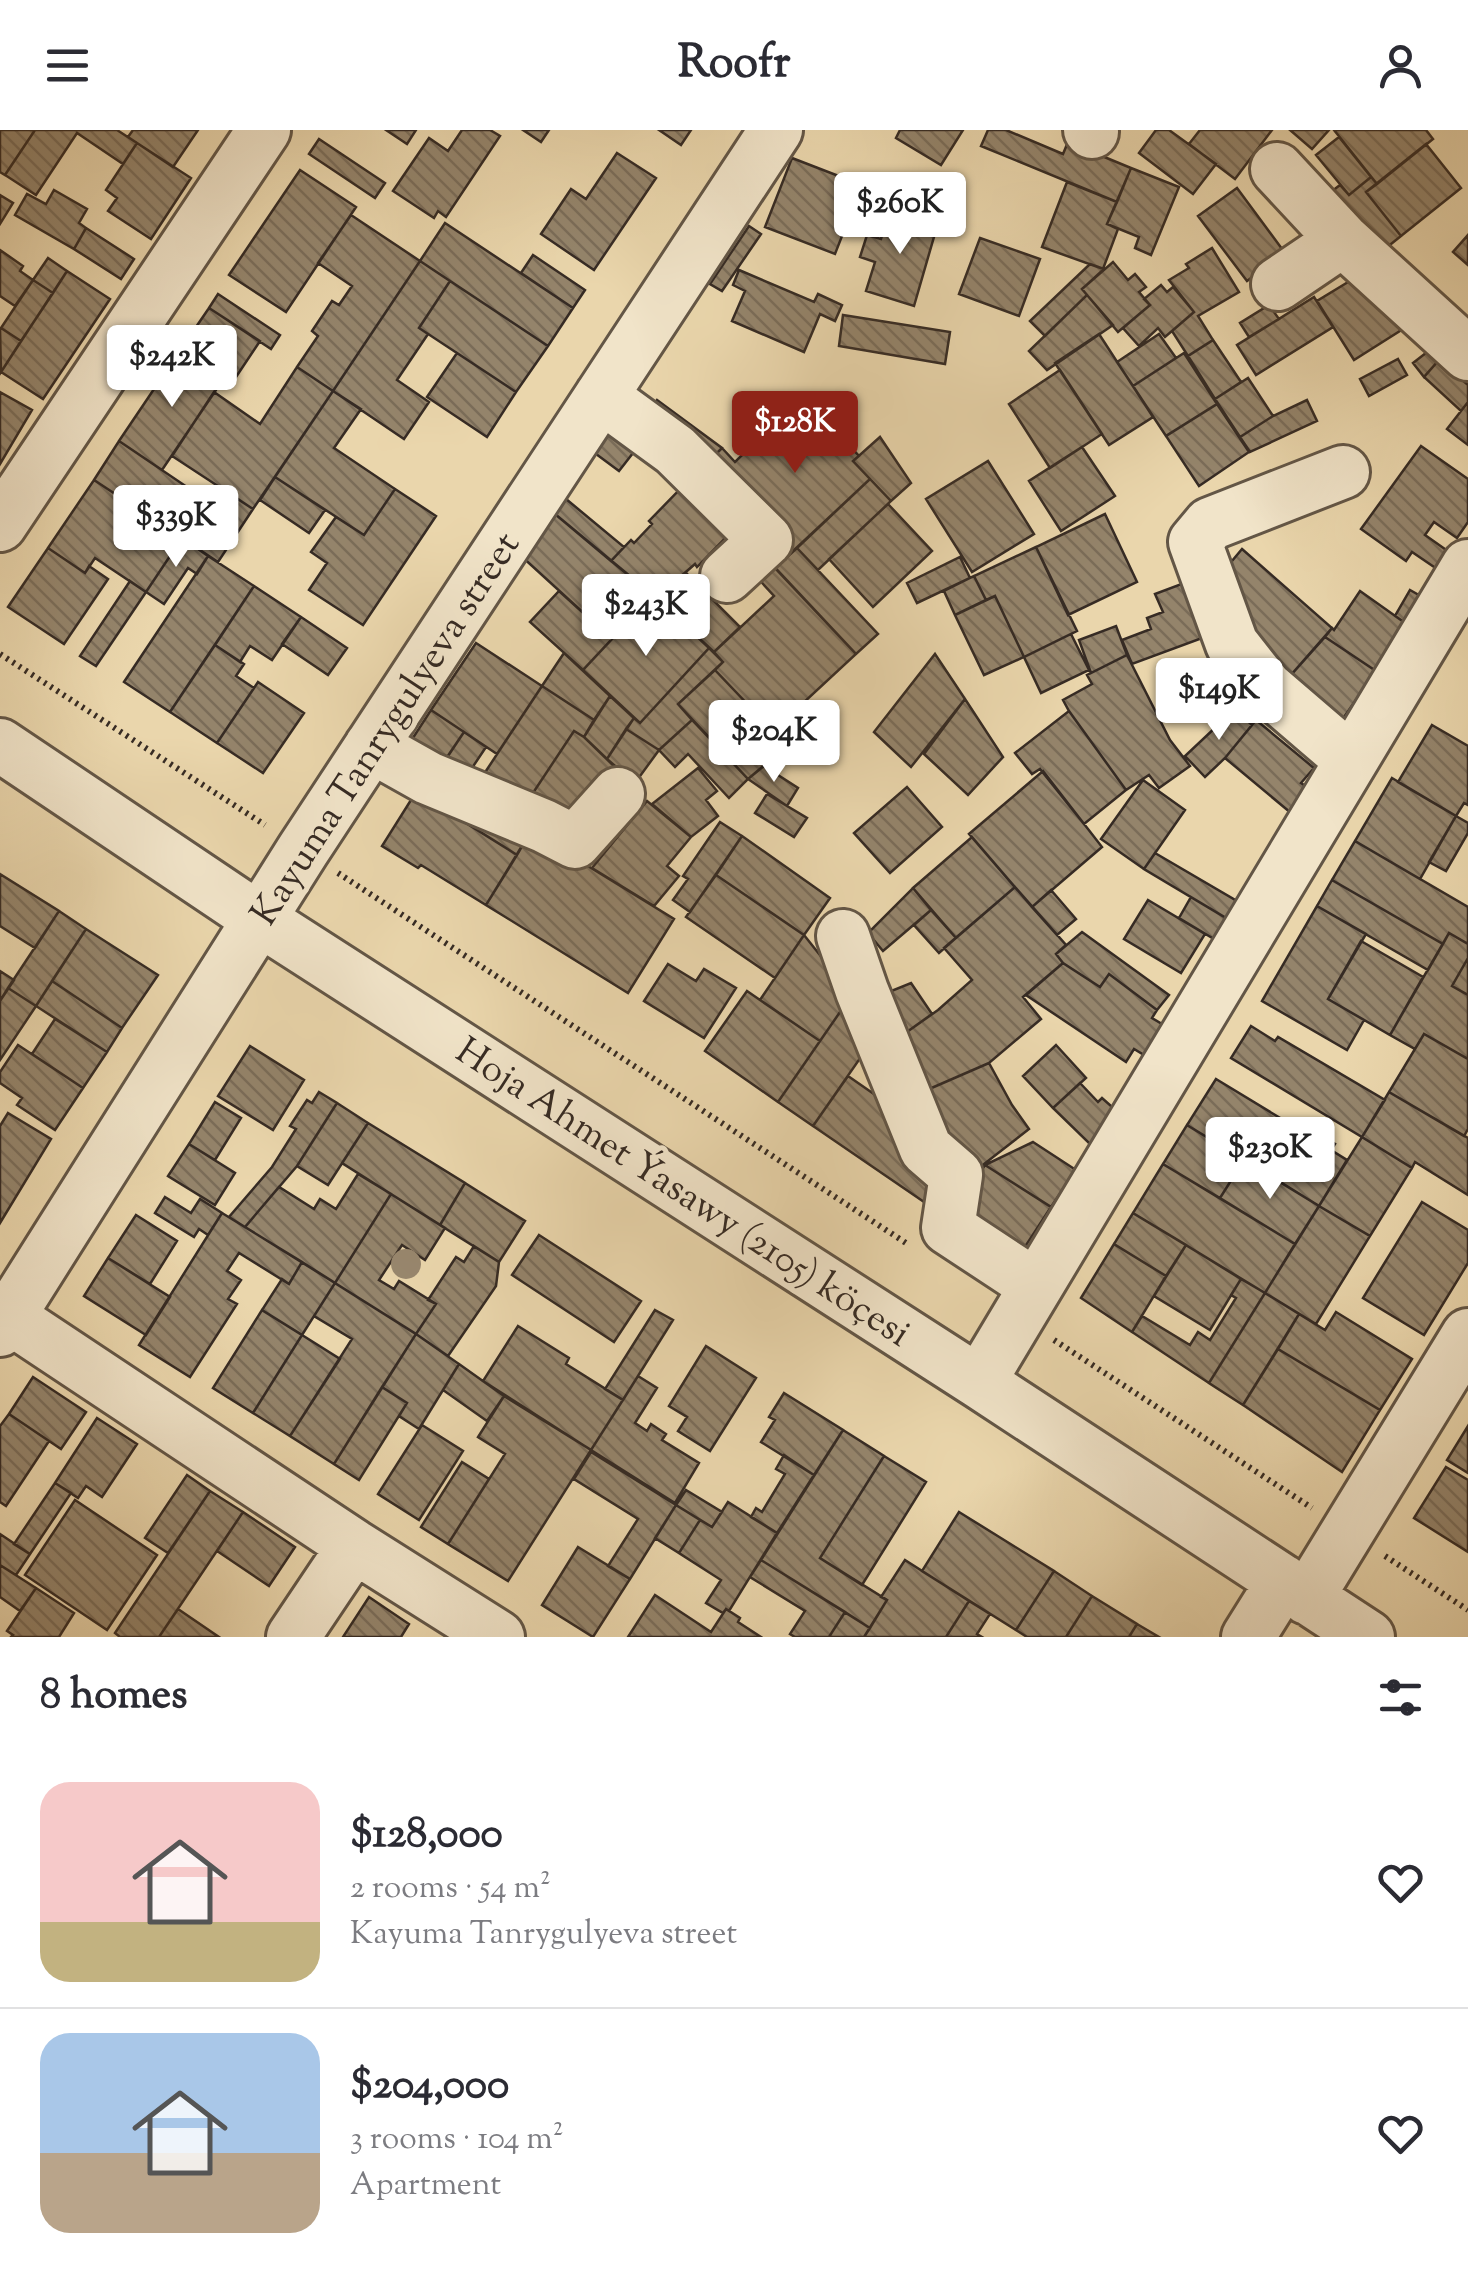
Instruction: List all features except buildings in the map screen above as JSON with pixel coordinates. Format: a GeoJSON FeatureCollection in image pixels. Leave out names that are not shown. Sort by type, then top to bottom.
{"type":"FeatureCollection","features":[{"type":"Feature","properties":{"kind":"street"},"geometry":{"type":"LineString","coordinates":[[0,525],[264,130]]}},
{"type":"Feature","properties":{"kind":"street","name":"Kayuma Tanrygulyeva street"},"geometry":{"type":"LineString","coordinates":[[4,1324],[303,850],[776,130]]}},
{"type":"Feature","properties":{"kind":"street"},"geometry":{"type":"LineString","coordinates":[[1276,169],[1344,240],[1468,354]]}},
{"type":"Feature","properties":{"kind":"street"},"geometry":{"type":"LineString","coordinates":[[1278,284],[1344,240]]}},
{"type":"Feature","properties":{"kind":"street"},"geometry":{"type":"LineString","coordinates":[[601,396],[674,450],[766,540],[727,576]]}},
{"type":"Feature","properties":{"kind":"street"},"geometry":{"type":"LineString","coordinates":[[1343,472],[1210,524],[1195,542],[1232,644],[1266,687],[1351,760]]}},
{"type":"Feature","properties":{"kind":"street"},"geometry":{"type":"LineString","coordinates":[[979,1382],[1468,566]]}},
{"type":"Feature","properties":{"kind":"street","name":"Hoja Ahmet Ýasawy (2105) köçesi"},"geometry":{"type":"LineString","coordinates":[[0,745],[1368,1637]]}},
{"type":"Feature","properties":{"kind":"street"},"geometry":{"type":"LineString","coordinates":[[371,746],[428,778],[575,842],[618,794]]}},
{"type":"Feature","properties":{"kind":"street"},"geometry":{"type":"LineString","coordinates":[[843,936],[926,1149],[956,1175],[948,1228],[1027,1302]]}},
{"type":"Feature","properties":{"kind":"street"},"geometry":{"type":"LineString","coordinates":[[4,1324],[498,1637]]}},
{"type":"Feature","properties":{"kind":"street"},"geometry":{"type":"LineString","coordinates":[[1248,1637],[1348,1532],[1468,1334]]}},
{"type":"Feature","properties":{"kind":"street"},"geometry":{"type":"LineString","coordinates":[[293,1637],[354,1546]]}},
{"type":"Feature","properties":{"kind":"path"},"geometry":{"type":"LineString","coordinates":[[0,654],[918,1252]]}},
{"type":"Feature","properties":{"kind":"path"},"geometry":{"type":"LineString","coordinates":[[1027,1302],[1348,1532],[1468,1610]]}}]}
